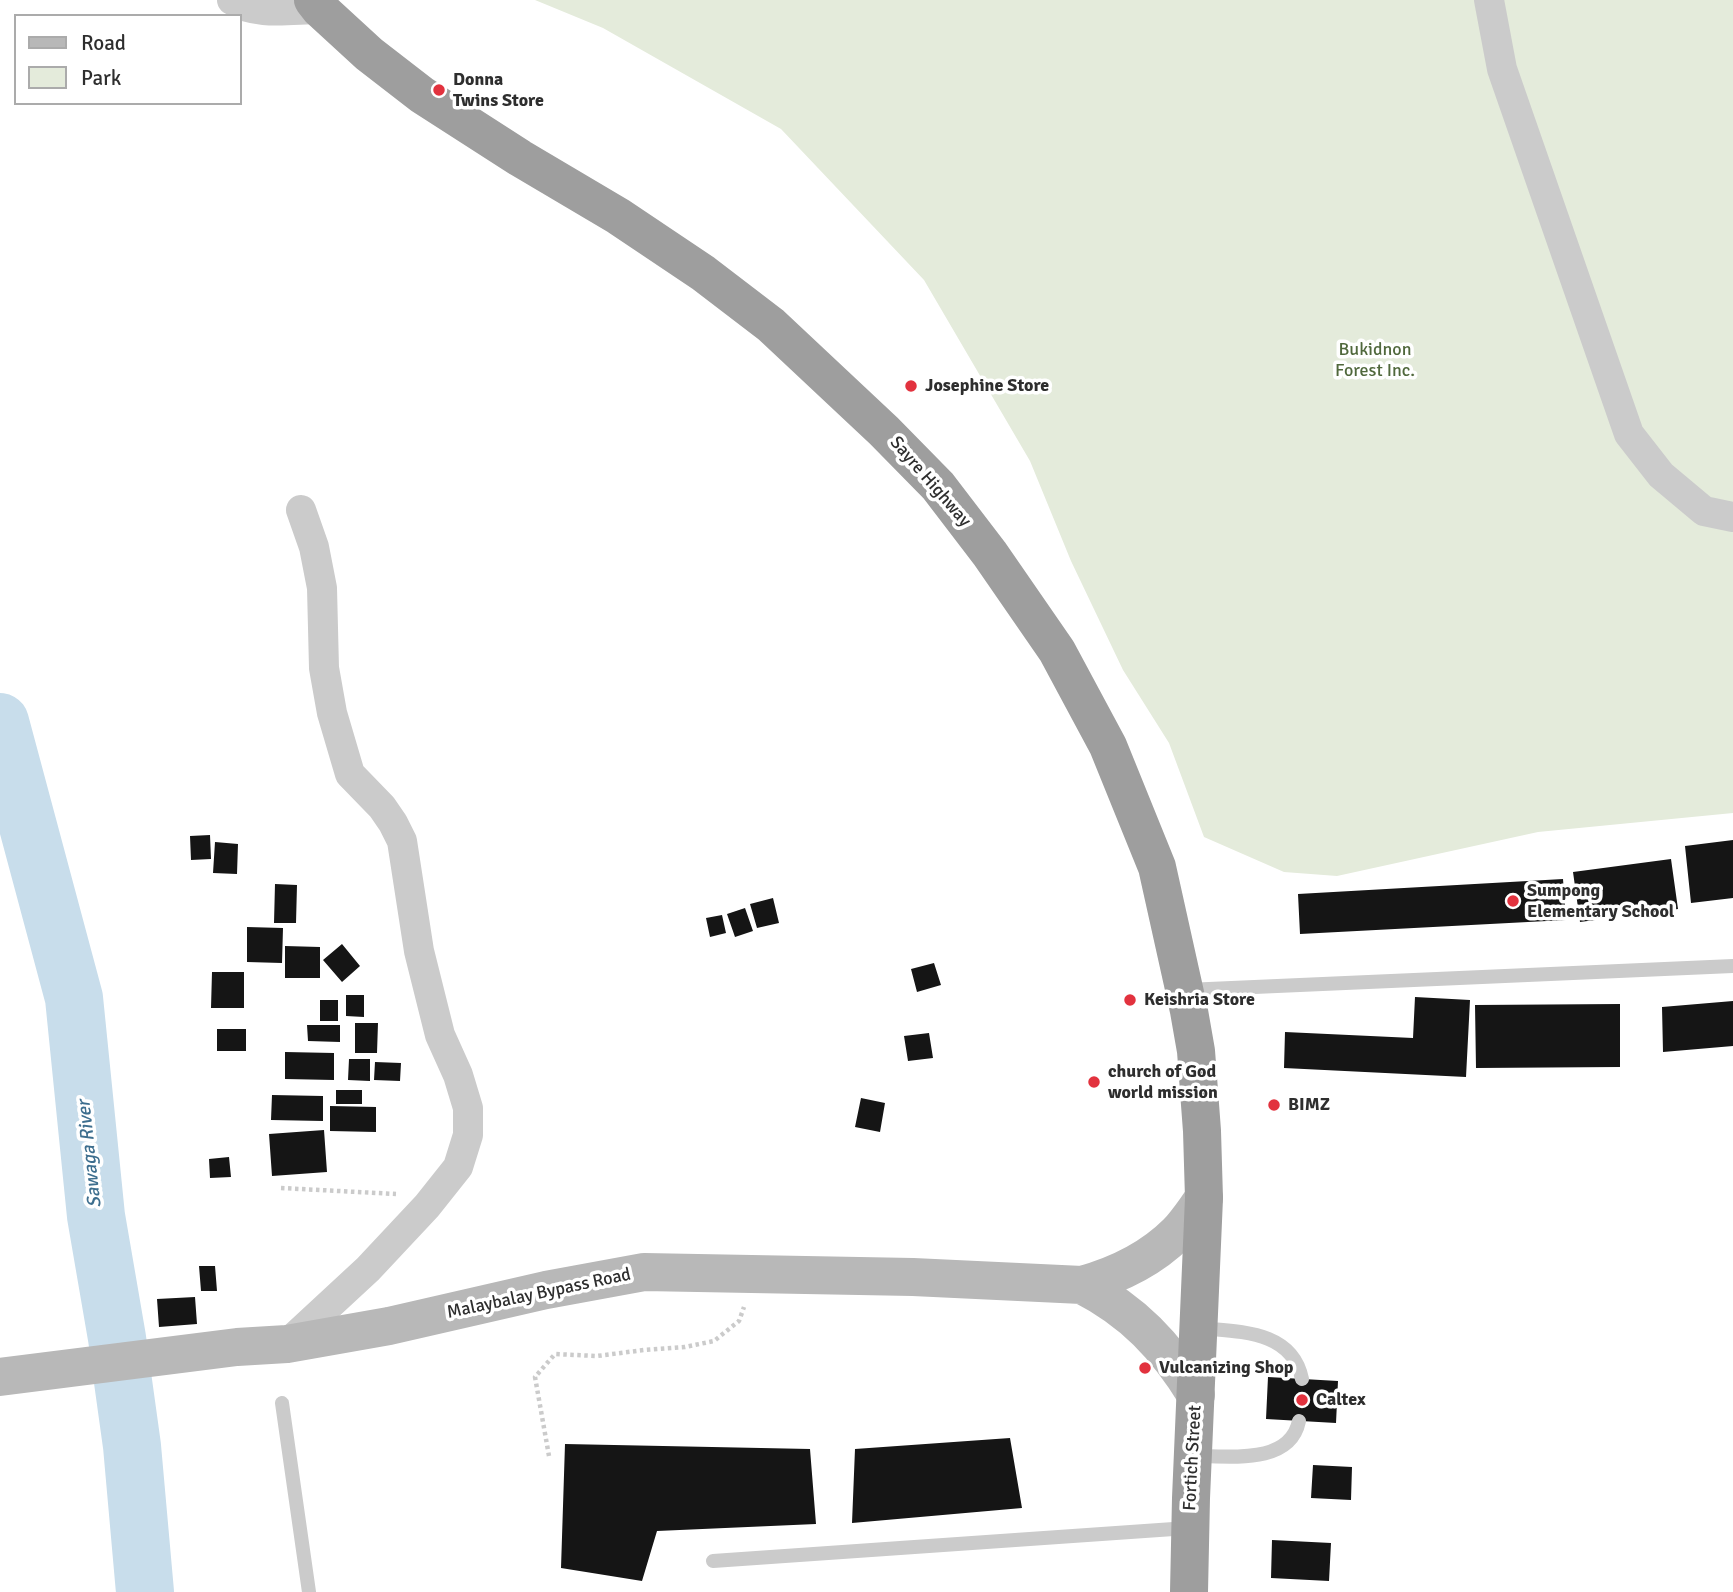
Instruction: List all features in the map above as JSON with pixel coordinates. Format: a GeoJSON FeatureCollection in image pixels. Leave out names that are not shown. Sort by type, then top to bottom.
{"type":"FeatureCollection","features":[{"type":"Feature","properties":{"kind":"highway","name":"Sayre Highway"},"geometry":{"type":"LineString","coordinates":[[316,4],[369,54],[422,95],[703,272],[771,325],[884,430],[938,486],[990,554],[1057,651],[1108,746],[1157,867],[1196,1051],[1204,1198]]}},
{"type":"Feature","properties":{"kind":"highway","name":"Fortich Street"},"geometry":{"type":"LineString","coordinates":[[1189,1592],[1204,1198]]}},
{"type":"Feature","properties":{"kind":"main road","name":"Malaybalay Bypass Road"},"geometry":{"type":"LineString","coordinates":[[5,1376],[287,1344],[389,1326],[546,1290],[644,1272],[913,1277],[1082,1285],[1107,1278],[1156,1250],[1177,1233],[1204,1198]]}},
{"type":"Feature","properties":{"kind":"main road","name":"Malaybalay Bypass Road"},"geometry":{"type":"LineString","coordinates":[[1082,1285],[1106,1297],[1147,1330],[1196,1395]]}},
{"type":"Feature","properties":{"kind":"street"},"geometry":{"type":"LineString","coordinates":[[232,0],[242,7],[265,10],[316,4]]}},
{"type":"Feature","properties":{"kind":"street"},"geometry":{"type":"LineString","coordinates":[[1489,0],[1502,69],[1629,434],[1661,475],[1704,511],[1733,517]]}},
{"type":"Feature","properties":{"kind":"street"},"geometry":{"type":"LineString","coordinates":[[287,1344],[368,1269],[427,1206],[458,1167],[468,1136],[468,1108],[458,1074],[440,1035],[419,951],[402,841],[382,807],[350,774],[332,713],[324,668],[322,588],[314,547],[301,510]]}},
{"type":"Feature","properties":{"kind":"lane"},"geometry":{"type":"LineString","coordinates":[[1184,990],[1733,966]]}},
{"type":"Feature","properties":{"kind":"lane"},"geometry":{"type":"LineString","coordinates":[[1199,1327],[1265,1337],[1296,1360],[1302,1379]]}},
{"type":"Feature","properties":{"kind":"lane"},"geometry":{"type":"LineString","coordinates":[[282,1403],[309,1592]]}},
{"type":"Feature","properties":{"kind":"lane"},"geometry":{"type":"LineString","coordinates":[[1193,1456],[1262,1455],[1274,1451],[1293,1437],[1299,1420]]}},
{"type":"Feature","properties":{"kind":"lane"},"geometry":{"type":"LineString","coordinates":[[713,1561],[1190,1528]]}},
{"type":"Feature","properties":{"kind":"path"},"geometry":{"type":"LineString","coordinates":[[281,1188],[416,1195],[427,1206]]}},
{"type":"Feature","properties":{"kind":"path"},"geometry":{"type":"LineString","coordinates":[[549,1456],[535,1377],[555,1354],[597,1356],[714,1342],[739,1321],[757,1274]]}},
{"type":"Feature","properties":{"kind":"green space","name":"Bukidnon Forest Inc."},"geometry":{"type":"Polygon","coordinates":[[[535,0],[1733,0],[1733,813],[1538,832],[1337,876],[1284,872],[1204,837],[1169,743],[1123,670],[1071,561],[1030,461],[924,280],[781,129],[603,28],[535,0]]]}},
{"type":"Feature","properties":{"kind":"building"},"geometry":{"type":"Polygon","coordinates":[[[210,835],[211,859],[191,860],[190,836],[210,835]]]}},
{"type":"Feature","properties":{"kind":"building"},"geometry":{"type":"Polygon","coordinates":[[[1733,840],[1733,898],[1691,903],[1685,846],[1733,840]]]}},
{"type":"Feature","properties":{"kind":"building"},"geometry":{"type":"Polygon","coordinates":[[[215,842],[238,844],[237,874],[213,873],[215,842]]]}},
{"type":"Feature","properties":{"kind":"building"},"geometry":{"type":"Polygon","coordinates":[[[1671,859],[1678,909],[1580,922],[1573,872],[1671,859]]]}},
{"type":"Feature","properties":{"kind":"building"},"geometry":{"type":"Polygon","coordinates":[[[1563,879],[1566,920],[1300,934],[1298,894],[1563,879]]]}},
{"type":"Feature","properties":{"kind":"building"},"geometry":{"type":"Polygon","coordinates":[[[275,884],[297,885],[296,923],[274,923],[275,884]]]}},
{"type":"Feature","properties":{"kind":"building"},"geometry":{"type":"Polygon","coordinates":[[[773,898],[779,923],[757,928],[750,904],[773,898]]]}},
{"type":"Feature","properties":{"kind":"building"},"geometry":{"type":"Polygon","coordinates":[[[745,908],[753,931],[735,937],[727,914],[745,908]]]}},
{"type":"Feature","properties":{"kind":"building"},"geometry":{"type":"Polygon","coordinates":[[[722,915],[726,933],[710,937],[706,918],[722,915]]]}},
{"type":"Feature","properties":{"kind":"building"},"geometry":{"type":"Polygon","coordinates":[[[247,927],[283,928],[282,963],[247,962],[247,927]]]}},
{"type":"Feature","properties":{"kind":"building"},"geometry":{"type":"Polygon","coordinates":[[[342,944],[360,966],[342,982],[323,960],[342,944]]]}},
{"type":"Feature","properties":{"kind":"building"},"geometry":{"type":"Polygon","coordinates":[[[285,946],[320,947],[320,978],[285,978],[285,946]]]}},
{"type":"Feature","properties":{"kind":"building"},"geometry":{"type":"Polygon","coordinates":[[[934,963],[941,985],[917,992],[911,969],[934,963]]]}},
{"type":"Feature","properties":{"kind":"building"},"geometry":{"type":"Polygon","coordinates":[[[212,972],[244,972],[244,1008],[211,1008],[212,972]]]}},
{"type":"Feature","properties":{"kind":"building"},"geometry":{"type":"Polygon","coordinates":[[[346,995],[364,995],[364,1017],[346,1016],[346,995]]]}},
{"type":"Feature","properties":{"kind":"building"},"geometry":{"type":"Polygon","coordinates":[[[1415,997],[1470,1000],[1466,1077],[1284,1068],[1285,1032],[1413,1038],[1415,997]]]}},
{"type":"Feature","properties":{"kind":"building"},"geometry":{"type":"Polygon","coordinates":[[[320,1000],[338,1000],[338,1021],[320,1021],[320,1000]]]}},
{"type":"Feature","properties":{"kind":"building"},"geometry":{"type":"Polygon","coordinates":[[[1733,1001],[1733,1046],[1663,1052],[1662,1007],[1733,1001]]]}},
{"type":"Feature","properties":{"kind":"building"},"geometry":{"type":"Polygon","coordinates":[[[1620,1004],[1620,1067],[1476,1068],[1475,1005],[1620,1004]]]}},
{"type":"Feature","properties":{"kind":"building"},"geometry":{"type":"Polygon","coordinates":[[[355,1023],[378,1023],[377,1053],[355,1053],[355,1023]]]}},
{"type":"Feature","properties":{"kind":"building"},"geometry":{"type":"Polygon","coordinates":[[[307,1025],[340,1025],[340,1042],[308,1041],[307,1025]]]}},
{"type":"Feature","properties":{"kind":"building"},"geometry":{"type":"Polygon","coordinates":[[[217,1029],[246,1029],[246,1051],[217,1051],[217,1029]]]}},
{"type":"Feature","properties":{"kind":"building"},"geometry":{"type":"Polygon","coordinates":[[[929,1033],[933,1058],[908,1061],[904,1036],[929,1033]]]}},
{"type":"Feature","properties":{"kind":"building"},"geometry":{"type":"Polygon","coordinates":[[[285,1052],[334,1053],[334,1080],[285,1079],[285,1052]]]}},
{"type":"Feature","properties":{"kind":"building"},"geometry":{"type":"Polygon","coordinates":[[[349,1059],[370,1059],[370,1081],[348,1080],[349,1059]]]}},
{"type":"Feature","properties":{"kind":"building"},"geometry":{"type":"Polygon","coordinates":[[[375,1062],[401,1063],[400,1081],[374,1080],[375,1062]]]}},
{"type":"Feature","properties":{"kind":"building"},"geometry":{"type":"Polygon","coordinates":[[[336,1090],[362,1090],[362,1104],[336,1104],[336,1090]]]}},
{"type":"Feature","properties":{"kind":"building"},"geometry":{"type":"Polygon","coordinates":[[[272,1095],[323,1096],[323,1121],[271,1120],[272,1095]]]}},
{"type":"Feature","properties":{"kind":"building"},"geometry":{"type":"Polygon","coordinates":[[[861,1098],[885,1103],[880,1132],[855,1127],[861,1098]]]}},
{"type":"Feature","properties":{"kind":"building"},"geometry":{"type":"Polygon","coordinates":[[[330,1106],[376,1107],[376,1132],[330,1131],[330,1106]]]}},
{"type":"Feature","properties":{"kind":"building"},"geometry":{"type":"Polygon","coordinates":[[[324,1130],[327,1172],[272,1176],[269,1134],[324,1130]]]}},
{"type":"Feature","properties":{"kind":"building"},"geometry":{"type":"Polygon","coordinates":[[[229,1157],[231,1177],[210,1178],[209,1159],[229,1157]]]}},
{"type":"Feature","properties":{"kind":"building"},"geometry":{"type":"Polygon","coordinates":[[[199,1266],[215,1266],[217,1291],[201,1291],[199,1266]]]}},
{"type":"Feature","properties":{"kind":"building"},"geometry":{"type":"Polygon","coordinates":[[[195,1297],[197,1324],[159,1327],[157,1299],[195,1297]]]}},
{"type":"Feature","properties":{"kind":"building","name":"Caltex"},"geometry":{"type":"Polygon","coordinates":[[[1268,1377],[1338,1381],[1336,1423],[1266,1419],[1268,1377]]]}},
{"type":"Feature","properties":{"kind":"building"},"geometry":{"type":"Polygon","coordinates":[[[1010,1438],[1022,1508],[852,1523],[855,1449],[1010,1438]]]}},
{"type":"Feature","properties":{"kind":"building"},"geometry":{"type":"Polygon","coordinates":[[[565,1444],[810,1449],[816,1524],[657,1531],[642,1581],[561,1568],[565,1444]]]}},
{"type":"Feature","properties":{"kind":"building"},"geometry":{"type":"Polygon","coordinates":[[[1313,1465],[1352,1467],[1351,1500],[1311,1498],[1313,1465]]]}},
{"type":"Feature","properties":{"kind":"building"},"geometry":{"type":"Polygon","coordinates":[[[1272,1540],[1331,1543],[1329,1581],[1271,1578],[1272,1540]]]}},
{"type":"Feature","properties":{"kind":"waterway","name":"Sawaga River"},"geometry":{"type":"LineString","coordinates":[[0,722],[74,998],[96,1216],[132,1446],[145,1592]]}},
{"type":"Feature","properties":{"kind":"place","name":"Donna Twins Store"},"geometry":{"type":"Point","coordinates":[439,90]}},
{"type":"Feature","properties":{"kind":"place","name":"Josephine Store"},"geometry":{"type":"Point","coordinates":[911,386]}},
{"type":"Feature","properties":{"kind":"place","name":"Sumpong Elementary School"},"geometry":{"type":"Point","coordinates":[1513,901]}},
{"type":"Feature","properties":{"kind":"place","name":"Keishria Store"},"geometry":{"type":"Point","coordinates":[1130,1000]}},
{"type":"Feature","properties":{"kind":"place","name":"church of God world mission"},"geometry":{"type":"Point","coordinates":[1094,1082]}},
{"type":"Feature","properties":{"kind":"place","name":"BIMZ"},"geometry":{"type":"Point","coordinates":[1274,1105]}},
{"type":"Feature","properties":{"kind":"place","name":"Vulcanizing Shop"},"geometry":{"type":"Point","coordinates":[1145,1368]}},
{"type":"Feature","properties":{"kind":"place","name":"Caltex"},"geometry":{"type":"Point","coordinates":[1302,1400]}}]}
